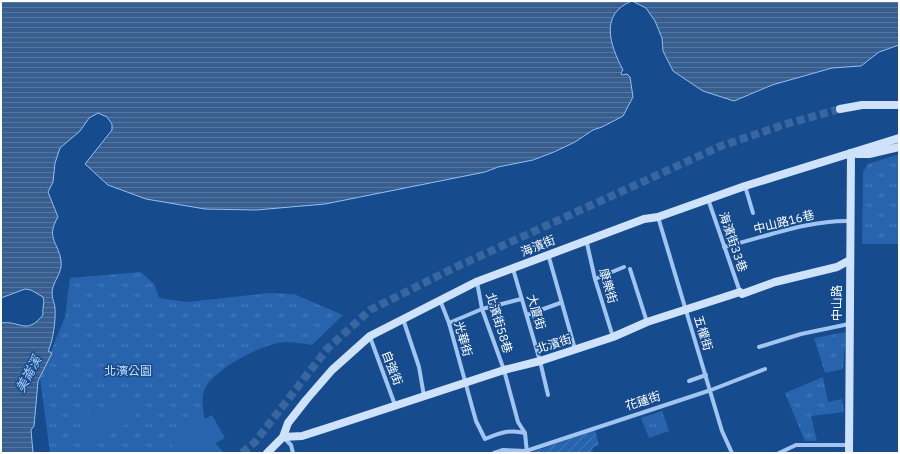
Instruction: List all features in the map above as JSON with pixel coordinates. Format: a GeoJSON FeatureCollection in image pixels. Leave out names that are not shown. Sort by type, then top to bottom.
{"type":"FeatureCollection","features":[{"type":"Feature","properties":{"kind":"main road"},"geometry":{"type":"LineString","coordinates":[[840,109],[862,105],[897,105]]}},
{"type":"Feature","properties":{"kind":"main road","name":"海濱街"},"geometry":{"type":"LineString","coordinates":[[283,437],[288,423],[306,400],[332,370],[370,336],[476,282],[644,219],[658,217],[708,198],[899,138]]}},
{"type":"Feature","properties":{"kind":"main road","name":"海濱街"},"geometry":{"type":"LineString","coordinates":[[851,153],[869,154],[899,148]]}},
{"type":"Feature","properties":{"kind":"main road","name":"中山路"},"geometry":{"type":"LineString","coordinates":[[849,449],[851,153]]}},
{"type":"Feature","properties":{"kind":"main road","name":"北濱街"},"geometry":{"type":"LineString","coordinates":[[283,437],[302,436],[504,370],[540,361],[613,337],[647,322],[685,309],[740,292],[742,294],[775,282],[837,267],[850,260]]}},
{"type":"Feature","properties":{"kind":"main road"},"geometry":{"type":"LineString","coordinates":[[267,453],[283,437]]}},
{"type":"Feature","properties":{"kind":"street"},"geometry":{"type":"LineString","coordinates":[[745,186],[753,214]]}},
{"type":"Feature","properties":{"kind":"street","name":"海濱街33巷"},"geometry":{"type":"LineString","coordinates":[[708,198],[740,292]]}},
{"type":"Feature","properties":{"kind":"street","name":"五權街"},"geometry":{"type":"LineString","coordinates":[[658,217],[711,390],[722,431],[732,453]]}},
{"type":"Feature","properties":{"kind":"street","name":"中山路16巷"},"geometry":{"type":"LineString","coordinates":[[724,248],[790,228],[833,221],[851,221]]}},
{"type":"Feature","properties":{"kind":"street","name":"康樂街"},"geometry":{"type":"LineString","coordinates":[[586,240],[595,279],[613,337]]}},
{"type":"Feature","properties":{"kind":"street"},"geometry":{"type":"LineString","coordinates":[[548,254],[560,303],[575,349]]}},
{"type":"Feature","properties":{"kind":"street"},"geometry":{"type":"LineString","coordinates":[[595,279],[624,267]]}},
{"type":"Feature","properties":{"kind":"street","name":"大廈街"},"geometry":{"type":"LineString","coordinates":[[513,269],[540,361],[548,395]]}},
{"type":"Feature","properties":{"kind":"street"},"geometry":{"type":"LineString","coordinates":[[630,269],[647,322]]}},
{"type":"Feature","properties":{"kind":"street","name":"北濱街58巷"},"geometry":{"type":"LineString","coordinates":[[476,282],[482,309],[504,370],[518,422],[525,433]]}},
{"type":"Feature","properties":{"kind":"street"},"geometry":{"type":"LineString","coordinates":[[449,323],[482,309],[521,299]]}},
{"type":"Feature","properties":{"kind":"street","name":"光華街"},"geometry":{"type":"LineString","coordinates":[[440,300],[449,323],[478,427],[485,440],[501,433],[514,430],[525,433]]}},
{"type":"Feature","properties":{"kind":"street"},"geometry":{"type":"LineString","coordinates":[[527,315],[560,303]]}},
{"type":"Feature","properties":{"kind":"street"},"geometry":{"type":"LineString","coordinates":[[403,319],[419,367],[424,397]]}},
{"type":"Feature","properties":{"kind":"street"},"geometry":{"type":"LineString","coordinates":[[759,347],[802,334],[849,324]]}},
{"type":"Feature","properties":{"kind":"street","name":"自強街"},"geometry":{"type":"LineString","coordinates":[[370,336],[396,406]]}},
{"type":"Feature","properties":{"kind":"street","name":"花蓮街"},"geometry":{"type":"LineString","coordinates":[[527,452],[711,390],[765,369]]}},
{"type":"Feature","properties":{"kind":"street"},"geometry":{"type":"LineString","coordinates":[[688,381],[706,375]]}},
{"type":"Feature","properties":{"kind":"street"},"geometry":{"type":"LineString","coordinates":[[494,453],[503,450],[527,452],[525,433]]}},
{"type":"Feature","properties":{"kind":"street"},"geometry":{"type":"LineString","coordinates":[[283,437],[291,445],[293,453]]}},
{"type":"Feature","properties":{"kind":"street"},"geometry":{"type":"LineString","coordinates":[[779,453],[796,445],[849,449]]}},
{"type":"Feature","properties":{"kind":"green space"},"geometry":{"type":"Polygon","coordinates":[[[899,154],[899,244],[862,244],[863,172],[868,164],[899,154]]]}},
{"type":"Feature","properties":{"kind":"green space","name":"北濱公園"},"geometry":{"type":"Polygon","coordinates":[[[141,272],[154,284],[159,298],[187,302],[270,293],[294,294],[343,315],[312,345],[285,342],[264,347],[239,359],[217,375],[209,383],[203,396],[205,418],[209,434],[224,453],[50,453],[40,378],[65,317],[70,278],[141,272]]]}},
{"type":"Feature","properties":{"kind":"green space"},"geometry":{"type":"Polygon","coordinates":[[[846,332],[843,369],[825,373],[814,338],[846,332]]]}},
{"type":"Feature","properties":{"kind":"green space"},"geometry":{"type":"Polygon","coordinates":[[[823,377],[828,402],[842,399],[844,412],[811,416],[817,441],[805,441],[785,393],[823,377]]]}},
{"type":"Feature","properties":{"kind":"green space"},"geometry":{"type":"Polygon","coordinates":[[[130,400],[137,420],[87,440],[79,418],[130,400]]]}},
{"type":"Feature","properties":{"kind":"green space"},"geometry":{"type":"Polygon","coordinates":[[[662,411],[669,431],[649,438],[641,418],[662,411]]]}},
{"type":"Feature","properties":{"kind":"green space"},"geometry":{"type":"Polygon","coordinates":[[[212,415],[225,438],[197,453],[177,453],[168,438],[212,415]]]}},
{"type":"Feature","properties":{"kind":"green space"},"geometry":{"type":"Polygon","coordinates":[[[595,430],[599,445],[592,448],[593,451],[588,453],[530,453],[595,430]]]}},
{"type":"Feature","properties":{"kind":"water","name":"美崙溪"},"geometry":{"type":"Polygon","coordinates":[[[1,1],[632,1],[622,7],[615,14],[611,22],[610,31],[614,50],[623,70],[621,73],[622,75],[627,74],[630,77],[633,97],[623,116],[593,130],[575,142],[533,160],[498,167],[485,172],[325,204],[256,210],[205,209],[146,199],[108,185],[85,164],[112,130],[112,124],[107,117],[98,113],[89,118],[80,131],[60,148],[55,163],[53,182],[48,192],[58,217],[54,224],[53,235],[60,255],[61,265],[52,289],[52,297],[55,306],[55,318],[53,336],[48,351],[52,353],[38,381],[34,426],[31,430],[33,453],[1,453],[1,323],[13,323],[23,326],[32,325],[43,315],[44,302],[43,297],[31,290],[25,289],[1,298],[1,1]]]}},
{"type":"Feature","properties":{"kind":"water"},"geometry":{"type":"Polygon","coordinates":[[[632,1],[899,1],[899,45],[879,52],[861,66],[832,68],[772,85],[734,101],[703,91],[673,71],[663,51],[662,38],[655,21],[646,8],[632,1]]]}},
{"type":"Feature","properties":{"kind":"tunnel"},"geometry":{"type":"LineString","coordinates":[[242,453],[255,442],[327,349],[370,310],[458,266],[721,146],[786,124],[840,109]]}}]}
